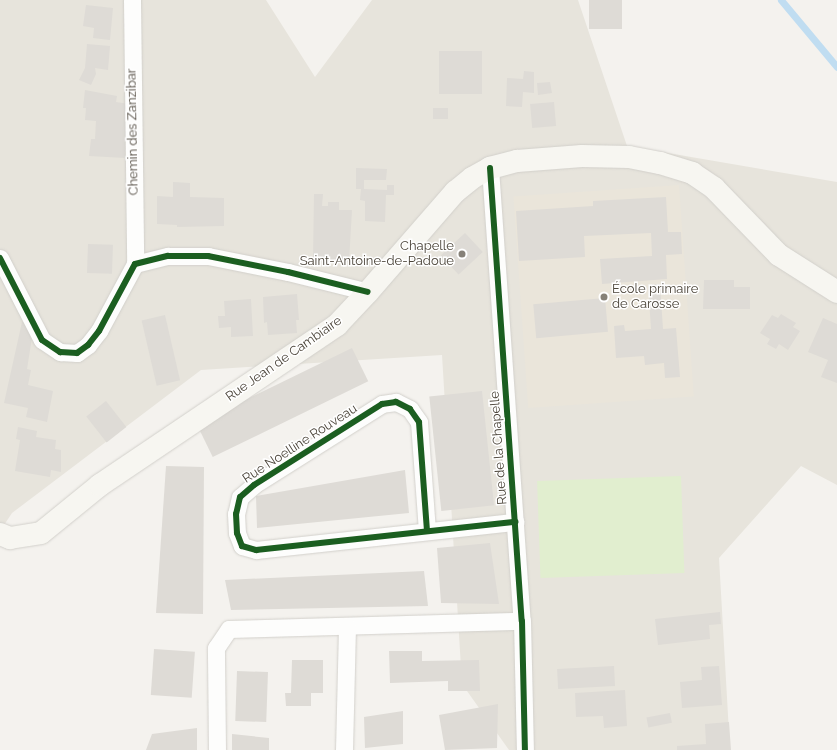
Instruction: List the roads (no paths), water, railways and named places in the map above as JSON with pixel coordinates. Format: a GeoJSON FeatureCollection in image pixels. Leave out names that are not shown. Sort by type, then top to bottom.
{"type":"FeatureCollection","features":[{"type":"Feature","properties":{"kind":"main road","name":"Rue Jean de Cambiaire"},"geometry":{"type":"LineString","coordinates":[[0,534],[10,538],[41,533],[100,485],[337,325],[368,292],[455,192],[472,178],[490,168],[517,161],[582,156],[629,158],[660,163],[692,173],[714,188],[779,255],[837,292]]}},
{"type":"Feature","properties":{"kind":"street","name":"Chemin des Zanzibar"},"geometry":{"type":"LineString","coordinates":[[132,0],[135,264]]}},
{"type":"Feature","properties":{"kind":"street","name":"Rue de la Chapelle"},"geometry":{"type":"LineString","coordinates":[[490,168],[522,621],[524,750]]}},
{"type":"Feature","properties":{"kind":"street"},"geometry":{"type":"LineString","coordinates":[[0,258],[42,340],[60,352],[77,353],[88,345],[100,331],[135,264],[168,256],[208,256],[288,272],[368,292]]}},
{"type":"Feature","properties":{"kind":"street","name":"Rue Noelline Rouveau"},"geometry":{"type":"LineString","coordinates":[[427,531],[420,422],[410,409],[396,402],[382,404],[254,485],[240,497],[236,514],[237,533],[242,546],[256,550],[516,522]]}},
{"type":"Feature","properties":{"kind":"street"},"geometry":{"type":"LineString","coordinates":[[217,750],[216,648],[229,629],[522,621]]}},
{"type":"Feature","properties":{"kind":"street"},"geometry":{"type":"LineString","coordinates":[[344,750],[347,626]]}},
{"type":"Feature","properties":{"kind":"waterway"},"geometry":{"type":"LineString","coordinates":[[781,0],[837,67]]}},
{"type":"Feature","properties":{"kind":"place","name":"Chapelle Saint-Antoine-de-Padoue"},"geometry":{"type":"Point","coordinates":[462,254]}},
{"type":"Feature","properties":{"kind":"place","name":"École primaire de Carosse"},"geometry":{"type":"Point","coordinates":[604,297]}}]}
